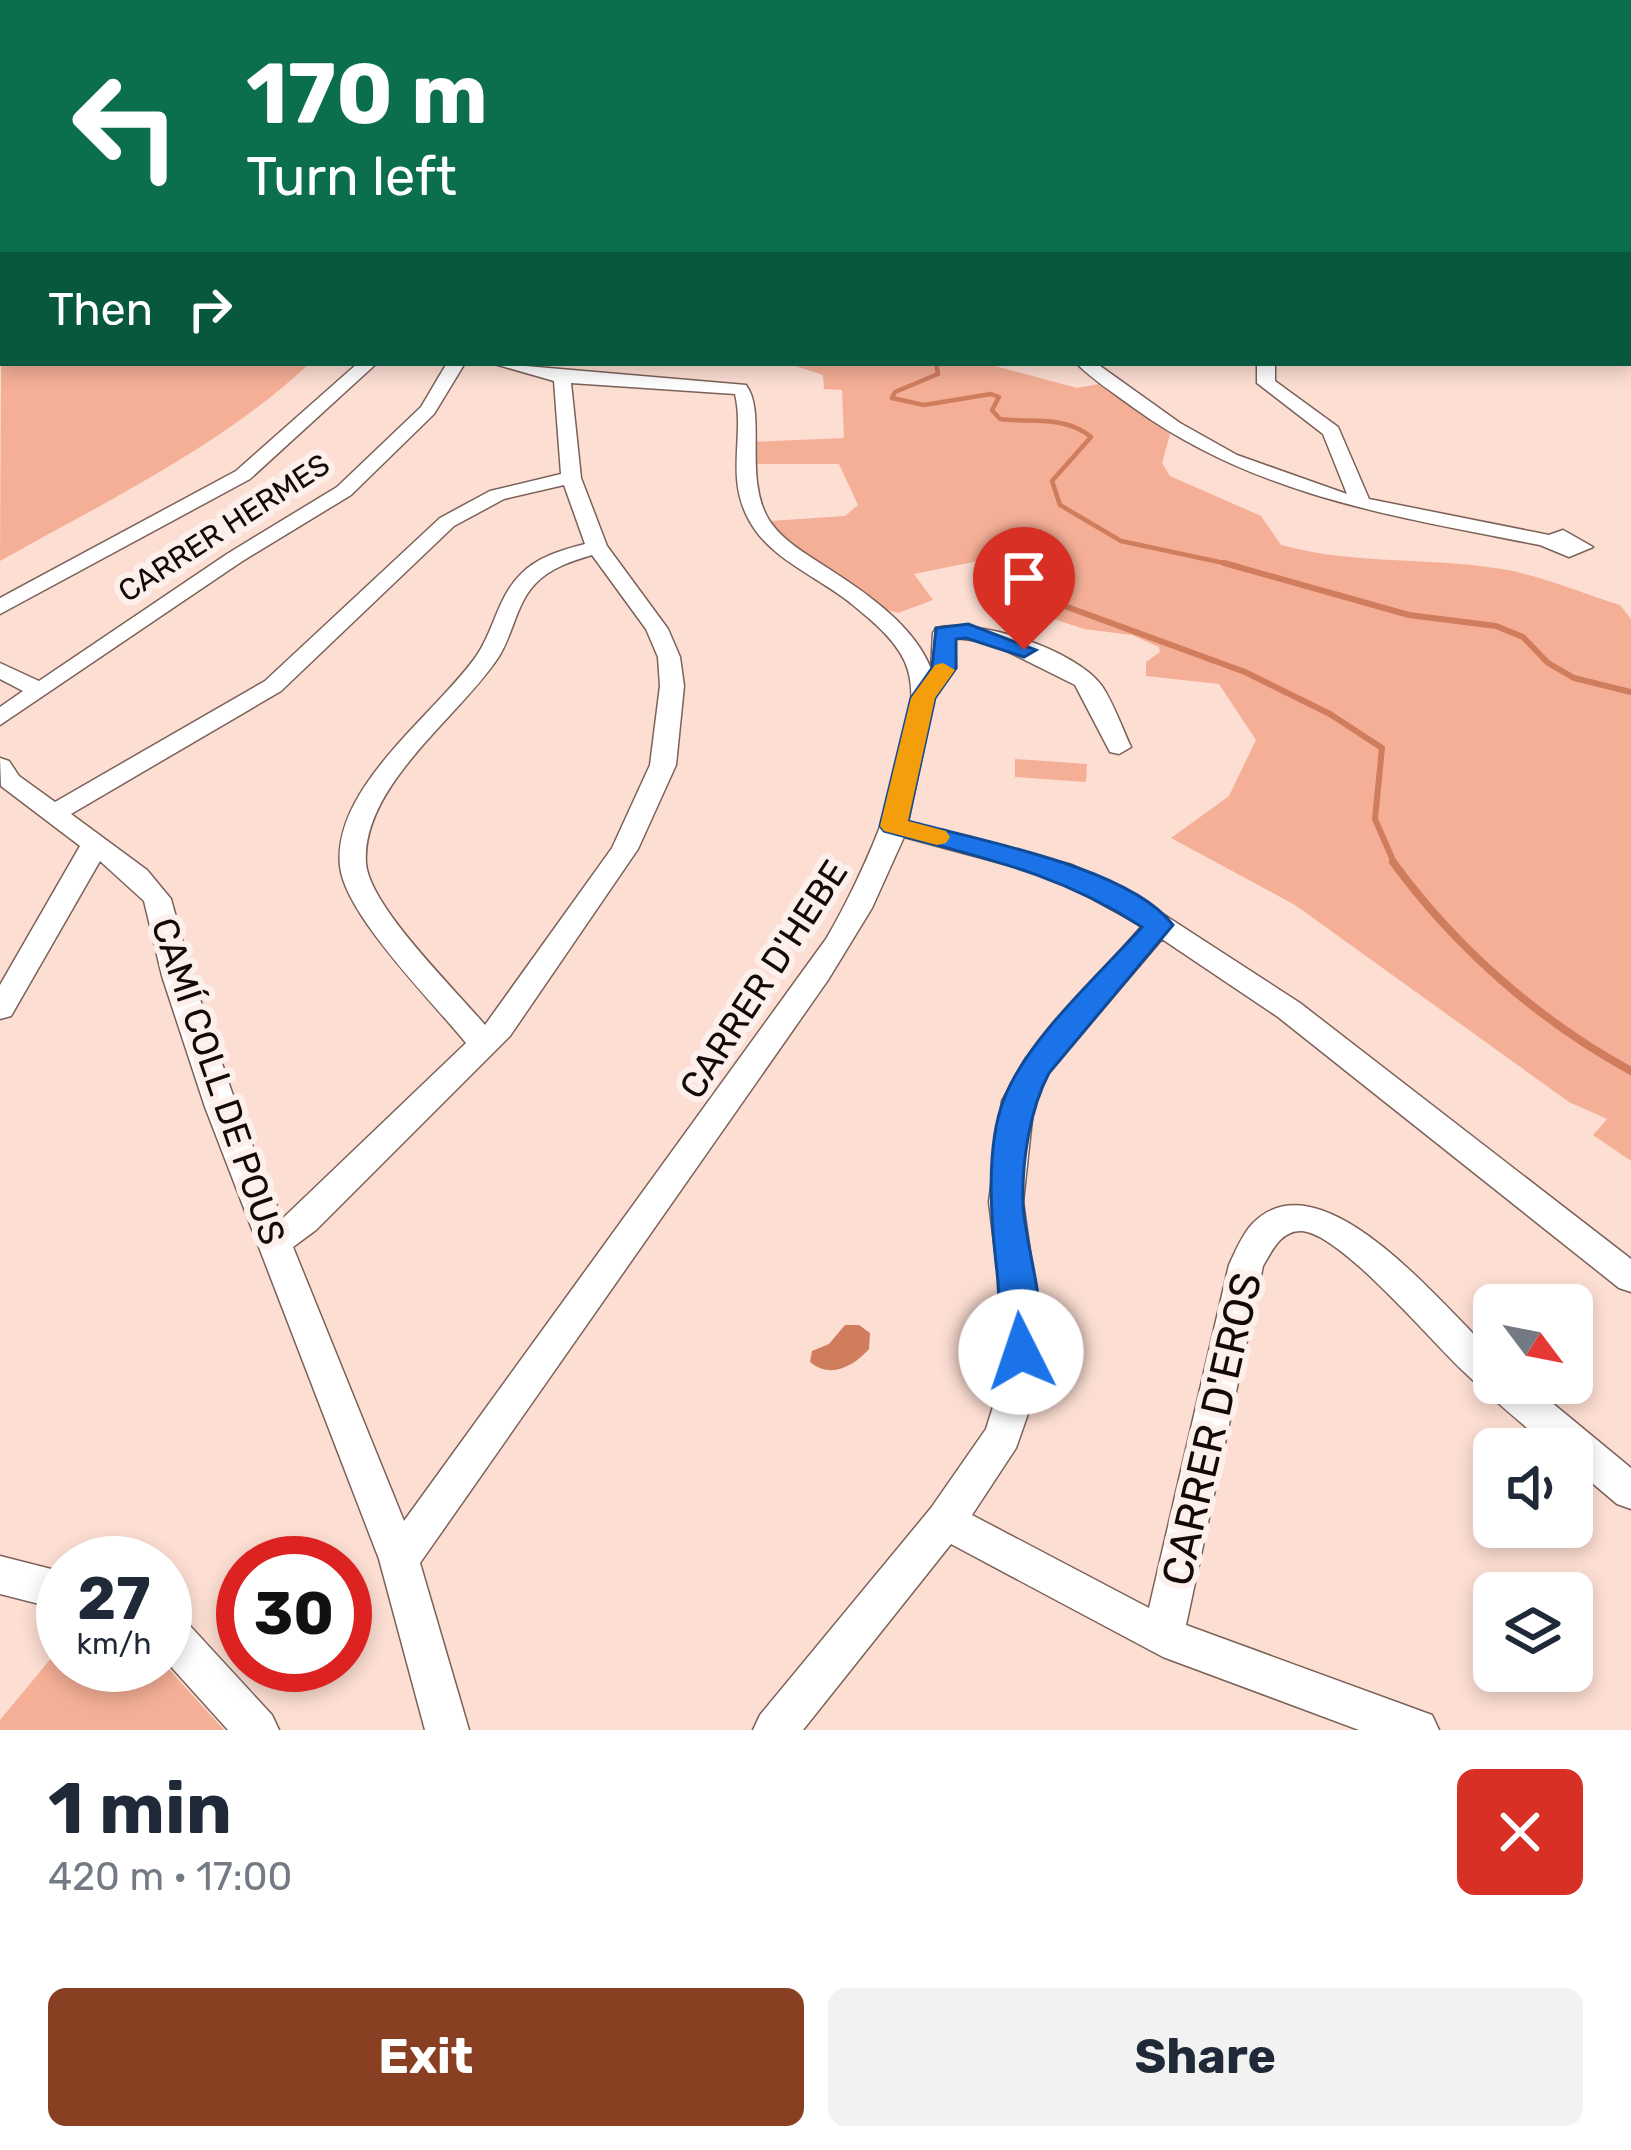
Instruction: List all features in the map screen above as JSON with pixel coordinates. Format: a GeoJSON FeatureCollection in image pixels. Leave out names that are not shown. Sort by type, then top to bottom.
{"type":"FeatureCollection","features":[{"type":"Feature","properties":{"kind":"street"},"geometry":{"type":"LineString","coordinates":[[0,607],[243,476],[365,366]]}},
{"type":"Feature","properties":{"kind":"street","name":"CARRER HERMES"},"geometry":{"type":"LineString","coordinates":[[0,718],[234,557],[344,491],[428,410],[454,366]]}},
{"type":"Feature","properties":{"kind":"street"},"geometry":{"type":"LineString","coordinates":[[513,366],[562,377],[642,372],[743,391],[740,462],[756,519],[785,552],[866,606],[904,641],[920,667],[923,698]]}},
{"type":"Feature","properties":{"kind":"street"},"geometry":{"type":"LineString","coordinates":[[1088,366],[1218,453],[1285,481],[1550,541]]}},
{"type":"Feature","properties":{"kind":"street"},"geometry":{"type":"LineString","coordinates":[[1266,366],[1266,383],[1331,431],[1359,500]]}},
{"type":"Feature","properties":{"kind":"street"},"geometry":{"type":"LineString","coordinates":[[274,1243],[304,1221],[485,1045],[625,848],[663,764],[673,686],[666,646],[597,547],[571,478],[562,377]]}},
{"type":"Feature","properties":{"kind":"street"},"geometry":{"type":"LineString","coordinates":[[0,766],[52,815],[273,686],[416,546],[447,522],[497,495],[571,478]]}},
{"type":"Feature","properties":{"kind":"street"},"geometry":{"type":"LineString","coordinates":[[485,1045],[361,897],[354,873],[358,835],[374,790],[487,658],[524,584],[555,563],[597,547]]}},
{"type":"Feature","properties":{"kind":"street","name":"CARRER D'HEBE"},"geometry":{"type":"LineString","coordinates":[[400,1559],[797,1001],[865,897],[893,826],[923,698],[944,668],[944,633],[968,631],[1002,640],[1083,680],[1092,689],[1119,747]]}},
{"type":"Feature","properties":{"kind":"street"},"geometry":{"type":"LineString","coordinates":[[0,670],[37,689]]}},
{"type":"Feature","properties":{"kind":"street","name":"CAMÍ COLL DE POUS"},"geometry":{"type":"LineString","coordinates":[[52,815],[136,876],[157,898],[197,1039],[400,1559],[448,1730]]}},
{"type":"Feature","properties":{"kind":"street"},"geometry":{"type":"LineString","coordinates":[[893,826],[1062,871],[1104,890],[1289,1010],[1631,1278]]}},
{"type":"Feature","properties":{"kind":"street"},"geometry":{"type":"LineString","coordinates":[[0,1009],[94,845]]}},
{"type":"Feature","properties":{"kind":"street"},"geometry":{"type":"LineString","coordinates":[[775,1730],[945,1521],[1004,1436],[1017,1391],[1022,1323],[1006,1202],[1018,1101],[1037,1066],[1159,925]]}},
{"type":"Feature","properties":{"kind":"street","name":"CARRER D'EROS"},"geometry":{"type":"LineString","coordinates":[[1163,1637],[1246,1265],[1264,1229],[1277,1222],[1304,1219],[1353,1237],[1473,1356]]}},
{"type":"Feature","properties":{"kind":"street"},"geometry":{"type":"LineString","coordinates":[[1526,1404],[1631,1492]]}},
{"type":"Feature","properties":{"kind":"street","name":"CARRER D'EROS"},"geometry":{"type":"LineString","coordinates":[[945,1521],[1163,1637],[1417,1730]]}},
{"type":"Feature","properties":{"kind":"street"},"geometry":{"type":"LineString","coordinates":[[0,1576],[36,1585]]}},
{"type":"Feature","properties":{"kind":"street"},"geometry":{"type":"LineString","coordinates":[[192,1659],[256,1730]]}},
{"type":"Feature","properties":{"kind":"shaded area"},"geometry":{"type":"Polygon","coordinates":[[[1,366],[307,366],[201,447],[0,561],[1,366]]]}},
{"type":"Feature","properties":{"kind":"shaded area"},"geometry":{"type":"Polygon","coordinates":[[[795,366],[995,366],[1077,388],[1099,384],[1170,434],[1162,463],[1170,476],[1261,516],[1281,545],[1338,556],[1513,571],[1620,605],[1631,619],[1631,1161],[1593,1135],[1607,1119],[1569,1102],[1295,905],[1171,838],[1229,796],[1256,740],[1219,684],[1146,676],[1146,662],[1160,652],[1159,647],[1132,635],[1084,629],[981,595],[1020,576],[1020,569],[993,558],[914,574],[933,600],[898,613],[848,588],[792,546],[770,521],[845,516],[858,505],[839,464],[751,464],[747,442],[844,438],[842,390],[824,389],[823,375],[795,366]]]}},
{"type":"Feature","properties":{"kind":"shaded area"},"geometry":{"type":"Polygon","coordinates":[[[1015,759],[1087,764],[1086,782],[1015,777],[1015,759]]]}},
{"type":"Feature","properties":{"kind":"shaded area"},"geometry":{"type":"Polygon","coordinates":[[[845,1325],[859,1325],[870,1333],[869,1349],[841,1369],[825,1370],[810,1362],[812,1351],[829,1344],[845,1325]]]}},
{"type":"Feature","properties":{"kind":"shaded area"},"geometry":{"type":"Polygon","coordinates":[[[36,1677],[36,1692],[190,1692],[224,1730],[0,1730],[0,1720],[36,1677]]]}},
{"type":"Feature","properties":{"kind":"waterway"},"geometry":{"type":"LineString","coordinates":[[937,366],[938,374],[895,392],[892,398],[924,405],[991,394],[999,397],[992,410],[1000,419],[1059,423],[1081,430],[1091,437],[1052,481],[1060,505],[1121,541],[1224,563]]}},
{"type":"Feature","properties":{"kind":"waterway"},"geometry":{"type":"LineString","coordinates":[[1224,563],[1238,566]]}},
{"type":"Feature","properties":{"kind":"waterway"},"geometry":{"type":"LineString","coordinates":[[1224,563],[1409,615],[1496,626],[1523,637],[1548,663],[1574,678],[1631,692]]}},
{"type":"Feature","properties":{"kind":"waterway"},"geometry":{"type":"LineString","coordinates":[[1010,586],[1245,672],[1330,714],[1382,748],[1375,819],[1395,864]]}},
{"type":"Feature","properties":{"kind":"waterway"},"geometry":{"type":"LineString","coordinates":[[1395,864],[1443,923],[1500,979],[1563,1029],[1631,1071]]}},
{"type":"Feature","properties":{"kind":"slow traffic"},"geometry":{"type":"LineString","coordinates":[[937,837],[893,826],[923,698],[943,670]]}},
{"type":"Feature","properties":{"kind":"route"},"geometry":{"type":"LineString","coordinates":[[1021,1352],[1022,1323],[1006,1202],[1018,1101],[1037,1066],[1159,925],[1081,878],[893,826],[923,698],[938,683],[944,668],[944,633],[968,631],[1024,650]]}}]}
